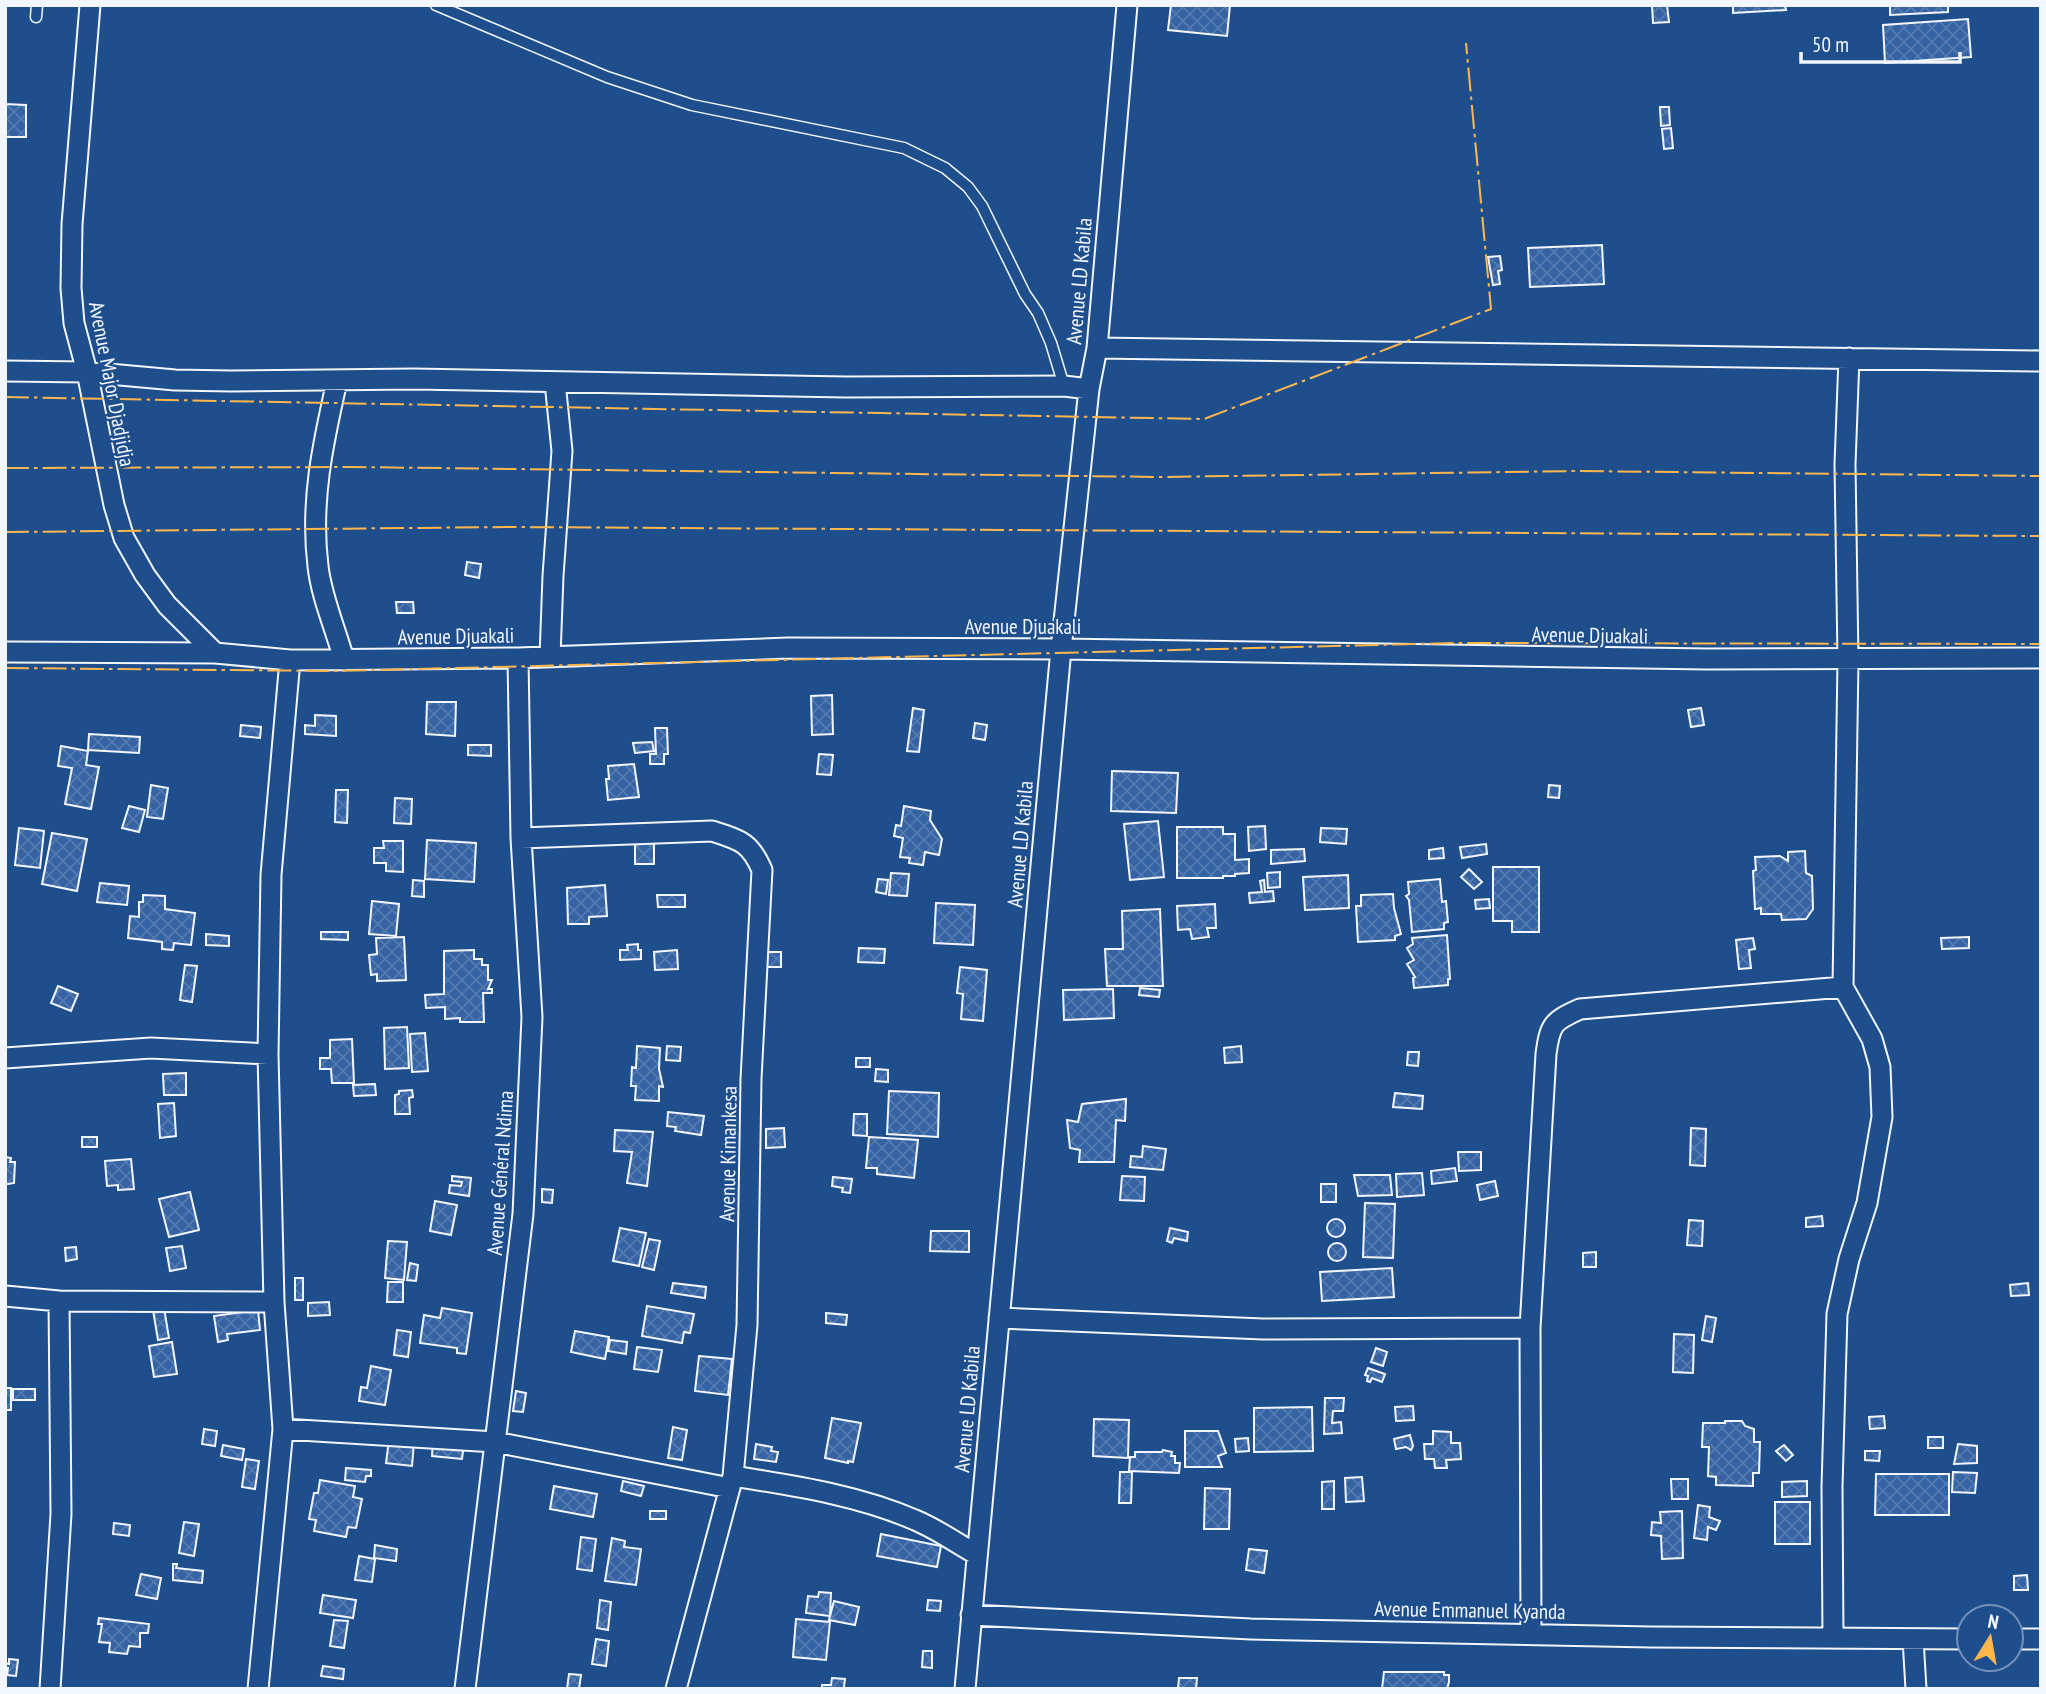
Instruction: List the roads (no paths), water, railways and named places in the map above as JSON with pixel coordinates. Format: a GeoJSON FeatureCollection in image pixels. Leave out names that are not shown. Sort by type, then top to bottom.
{"type":"FeatureCollection","features":[{"type":"Feature","properties":{"kind":"street","name":"Avenue Major Djadjidja"},"geometry":{"type":"LineString","coordinates":[[90,5],[72,224],[71,288],[74,323],[87,372],[114,505],[124,538],[145,575],[167,605],[215,653]]}},
{"type":"Feature","properties":{"kind":"street","name":"Avenue LD Kabila"},"geometry":{"type":"LineString","coordinates":[[965,1689],[1060,649],[1089,389],[1097,348],[1127,5]]}},
{"type":"Feature","properties":{"kind":"street"},"geometry":{"type":"LineString","coordinates":[[1097,348],[2041,361]]}},
{"type":"Feature","properties":{"kind":"street"},"geometry":{"type":"LineString","coordinates":[[1833,1639],[1832,1487],[1837,1314],[1849,1259],[1867,1203],[1882,1117],[1880,1067],[1872,1039],[1843,987],[1848,660],[1845,464],[1849,358]]}},
{"type":"Feature","properties":{"kind":"street"},"geometry":{"type":"LineString","coordinates":[[5,371],[87,372],[175,380],[414,379],[846,387],[1064,386],[1089,389]]}},
{"type":"Feature","properties":{"kind":"street"},"geometry":{"type":"LineString","coordinates":[[337,381],[319,462],[314,514],[318,569],[344,660]]}},
{"type":"Feature","properties":{"kind":"street"},"geometry":{"type":"LineString","coordinates":[[550,657],[562,451],[555,382]]}},
{"type":"Feature","properties":{"kind":"street","name":"Avenue Djuakali"},"geometry":{"type":"LineString","coordinates":[[5,652],[215,653],[290,660],[518,658],[788,648],[1848,660],[2041,658]]}},
{"type":"Feature","properties":{"kind":"street","name":"Avenue Général Ndima"},"geometry":{"type":"LineString","coordinates":[[466,1689],[523,1214],[531,1030],[521,838],[518,658]]}},
{"type":"Feature","properties":{"kind":"street"},"geometry":{"type":"LineString","coordinates":[[258,1689],[283,1429],[274,1302],[268,1054],[271,875],[290,660]]}},
{"type":"Feature","properties":{"kind":"street","name":"Avenue Kimankesa"},"geometry":{"type":"LineString","coordinates":[[521,838],[712,831],[741,840],[755,852],[762,870],[752,1067],[747,1325],[732,1482],[676,1689]]}},
{"type":"Feature","properties":{"kind":"street"},"geometry":{"type":"LineString","coordinates":[[1531,1634],[1530,1328],[1549,1034],[1558,1019],[1580,1009],[1843,987]]}},
{"type":"Feature","properties":{"kind":"street"},"geometry":{"type":"LineString","coordinates":[[5,1058],[150,1048],[268,1054]]}},
{"type":"Feature","properties":{"kind":"street"},"geometry":{"type":"LineString","coordinates":[[5,1296],[59,1301],[274,1302]]}},
{"type":"Feature","properties":{"kind":"street"},"geometry":{"type":"LineString","coordinates":[[50,1689],[61,1514],[59,1301]]}},
{"type":"Feature","properties":{"kind":"street"},"geometry":{"type":"LineString","coordinates":[[999,1318],[1264,1329],[1530,1328]]}},
{"type":"Feature","properties":{"kind":"street"},"geometry":{"type":"LineString","coordinates":[[283,1429],[495,1442],[732,1482],[818,1491],[896,1512],[918,1521],[976,1554]]}},
{"type":"Feature","properties":{"kind":"street","name":"Avenue Emmanuel Kyanda"},"geometry":{"type":"LineString","coordinates":[[971,1615],[1251,1629],[1955,1639]]}},
{"type":"Feature","properties":{"kind":"street"},"geometry":{"type":"LineString","coordinates":[[1913,1639],[1916,1689]]}},
{"type":"Feature","properties":{"kind":"lane"},"geometry":{"type":"LineString","coordinates":[[36,17],[37,5]]}},
{"type":"Feature","properties":{"kind":"lane"},"geometry":{"type":"LineString","coordinates":[[436,5],[607,78],[692,105],[904,148],[945,167],[968,187],[982,206],[1025,293],[1038,313],[1051,343],[1064,386]]}}]}
